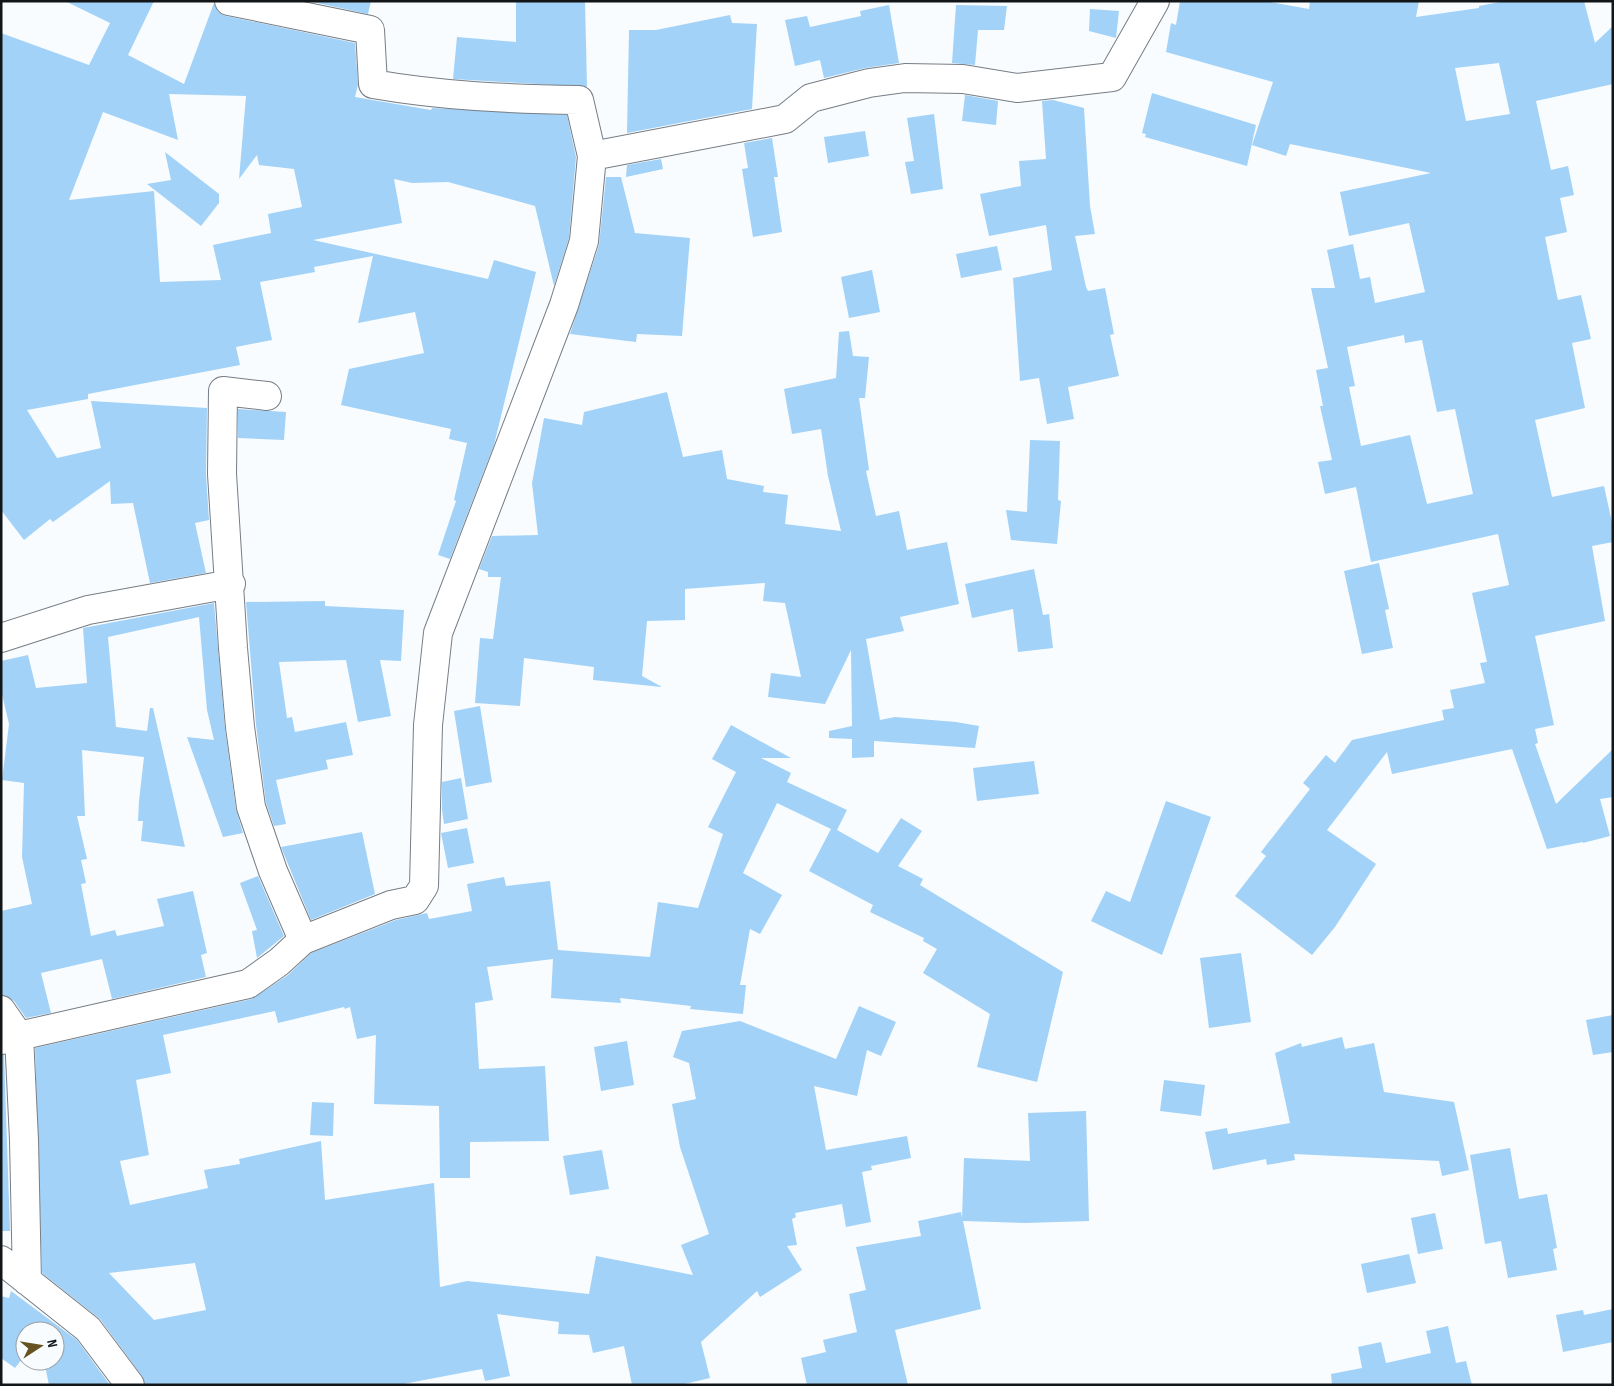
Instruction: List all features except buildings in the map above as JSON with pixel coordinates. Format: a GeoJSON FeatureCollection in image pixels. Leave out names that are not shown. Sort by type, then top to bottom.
{"type":"FeatureCollection","features":[{"type":"Feature","properties":{"kind":"street"},"geometry":{"type":"LineString","coordinates":[[10,1038],[248,984],[279,962],[303,940],[391,904],[415,900],[424,886],[428,725],[438,634],[564,305],[584,241],[592,156],[579,100],[515,99],[412,91],[373,84],[370,30],[229,1]]}},
{"type":"Feature","properties":{"kind":"street"},"geometry":{"type":"LineString","coordinates":[[592,156],[785,119],[811,98],[869,83],[905,78],[963,79],[1017,88],[1112,77],[1155,1]]}},
{"type":"Feature","properties":{"kind":"street"},"geometry":{"type":"LineString","coordinates":[[267,396],[223,391],[222,474],[240,727],[251,807],[273,871],[303,940]]}},
{"type":"Feature","properties":{"kind":"street"},"geometry":{"type":"LineString","coordinates":[[1,638],[88,610],[231,584]]}},
{"type":"Feature","properties":{"kind":"street"},"geometry":{"type":"LineString","coordinates":[[1,1010],[10,1038],[24,1140],[27,1281]]}},
{"type":"Feature","properties":{"kind":"street"},"geometry":{"type":"LineString","coordinates":[[1,1260],[88,1329],[130,1385]]}}]}
